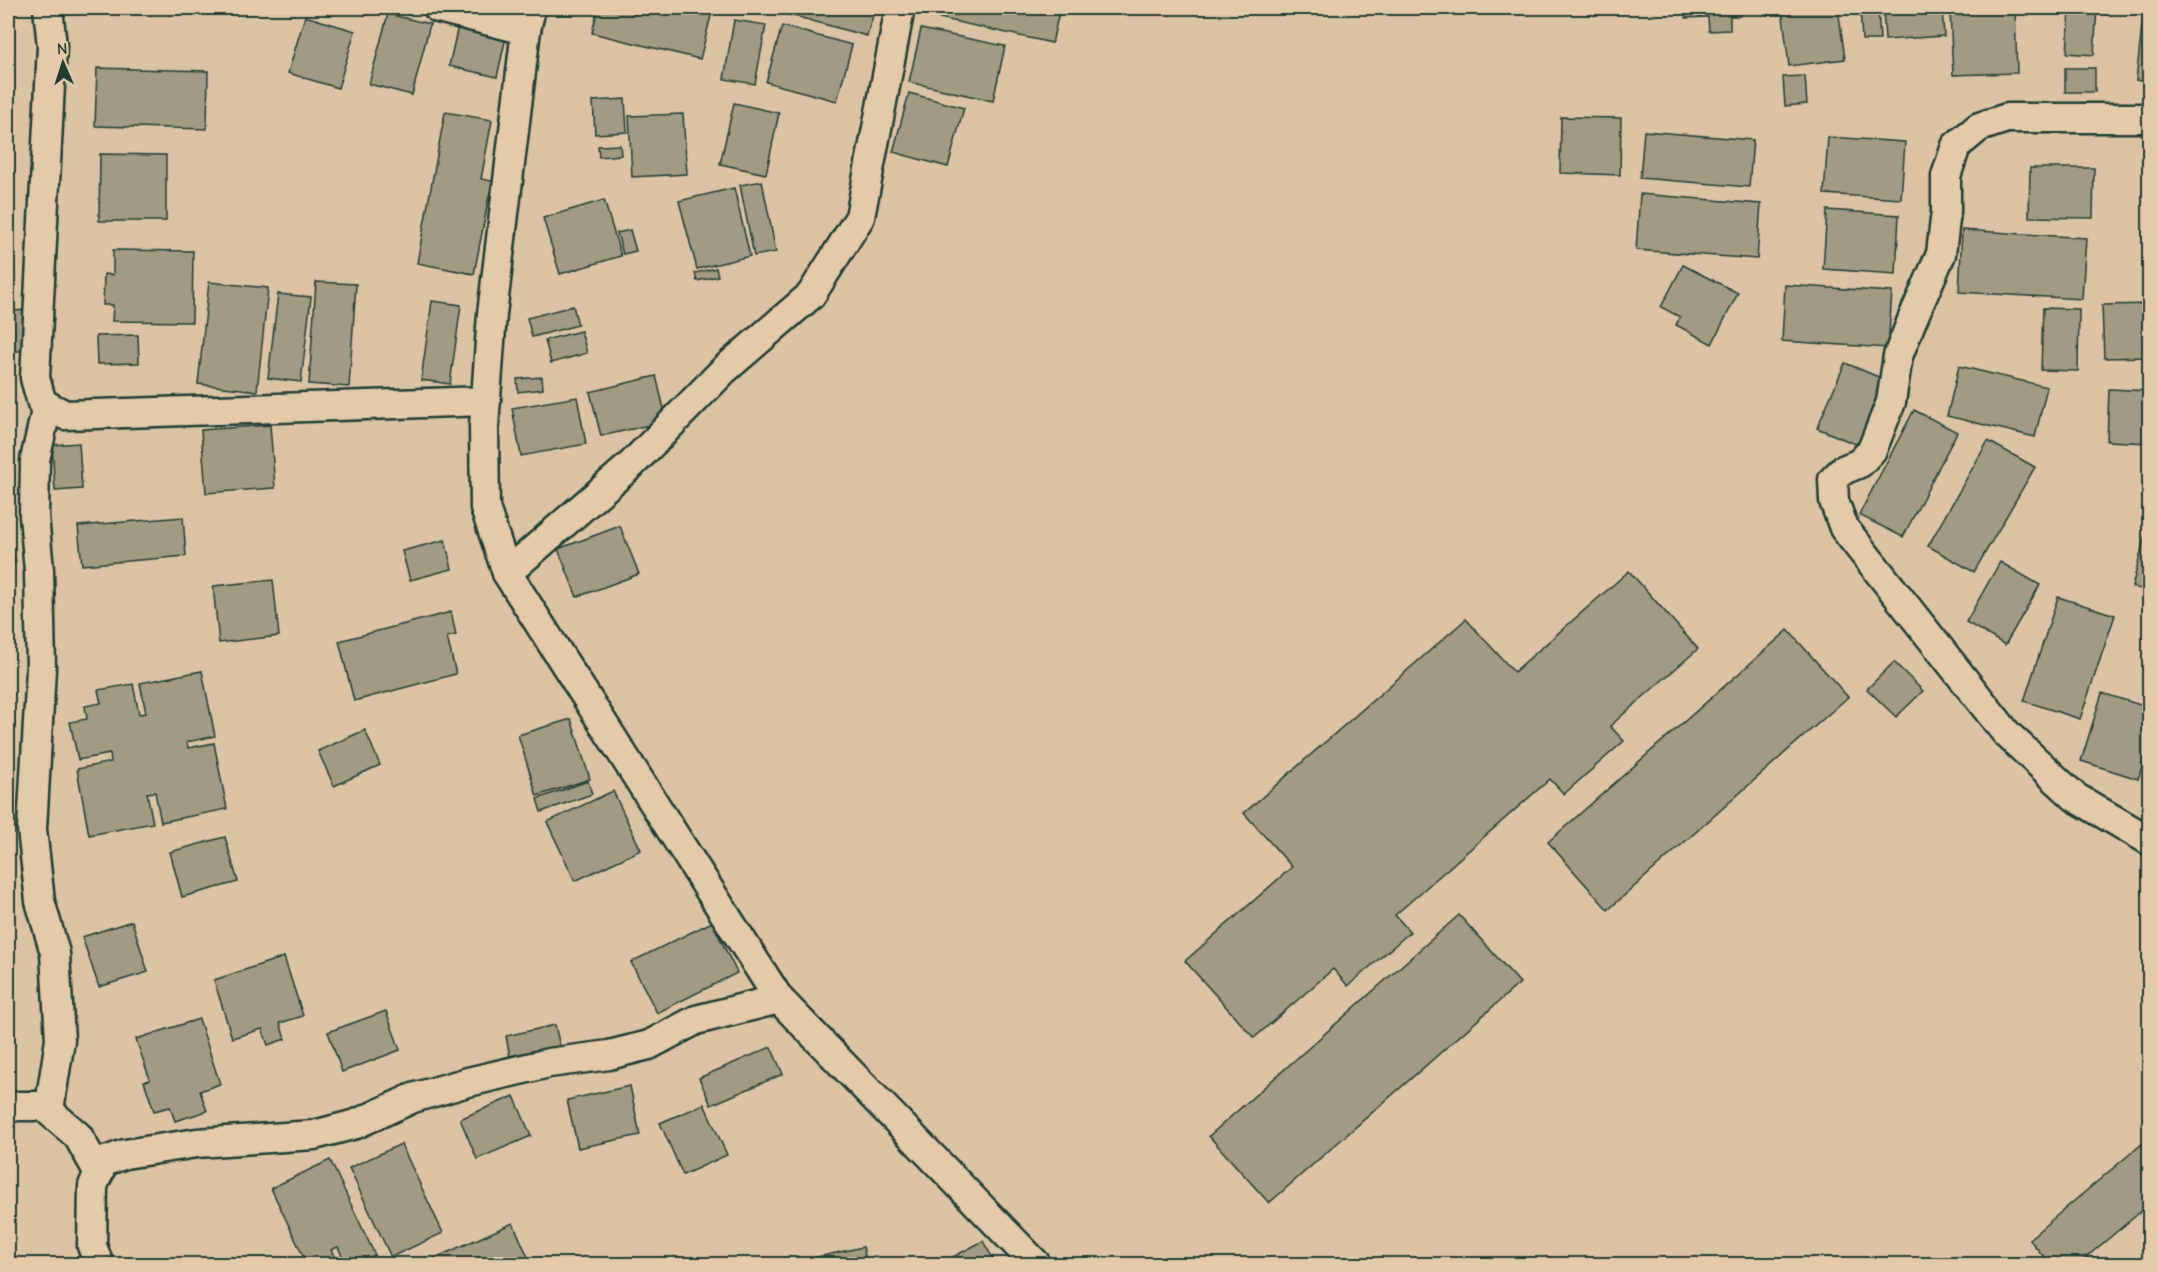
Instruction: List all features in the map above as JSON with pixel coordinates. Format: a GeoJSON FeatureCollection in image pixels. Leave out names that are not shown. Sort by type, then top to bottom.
{"type":"FeatureCollection","features":[{"type":"Feature","properties":{"kind":"street"},"geometry":{"type":"LineString","coordinates":[[48,8],[52,46],[34,378],[42,403],[65,415],[486,401]]}},
{"type":"Feature","properties":{"kind":"street"},"geometry":{"type":"LineString","coordinates":[[438,8],[529,19],[492,314],[486,401],[485,508],[507,573],[780,999],[1036,1264]]}},
{"type":"Feature","properties":{"kind":"street"},"geometry":{"type":"LineString","coordinates":[[507,573],[632,464],[724,369],[811,295],[860,218],[900,8]]}},
{"type":"Feature","properties":{"kind":"street"},"geometry":{"type":"LineString","coordinates":[[2150,118],[2007,118],[1979,127],[1956,146],[1946,176],[1946,211],[1941,254],[1898,356],[1891,402],[1872,450],[1860,463],[1843,471],[1833,480],[1834,501],[1844,528],[2007,734],[2074,797],[2150,841]]}},
{"type":"Feature","properties":{"kind":"street"},"geometry":{"type":"LineString","coordinates":[[47,406],[35,460],[34,516],[39,570],[41,669],[32,829],[40,901],[54,953],[60,1029],[49,1110]]}},
{"type":"Feature","properties":{"kind":"street"},"geometry":{"type":"LineString","coordinates":[[99,1264],[92,1246],[93,1186],[103,1162],[126,1154],[197,1143],[314,1135],[356,1124],[413,1098],[468,1082],[649,1045],[696,1020],[780,999]]}},
{"type":"Feature","properties":{"kind":"street"},"geometry":{"type":"LineString","coordinates":[[8,1108],[43,1106],[49,1110],[78,1136],[99,1173]]}},
{"type":"Feature","properties":{"kind":"building"},"geometry":{"type":"Polygon","coordinates":[[[598,8],[713,8],[700,59],[592,33],[598,8]]]}},
{"type":"Feature","properties":{"kind":"building"},"geometry":{"type":"Polygon","coordinates":[[[765,8],[875,8],[867,36],[765,8]]]}},
{"type":"Feature","properties":{"kind":"building"},"geometry":{"type":"Polygon","coordinates":[[[932,8],[1060,8],[1052,43],[930,16],[932,8]]]}},
{"type":"Feature","properties":{"kind":"building"},"geometry":{"type":"Polygon","coordinates":[[[1686,8],[1739,8],[1740,16],[1730,16],[1730,30],[1709,31],[1708,17],[1686,18],[1686,8]]]}},
{"type":"Feature","properties":{"kind":"building"},"geometry":{"type":"Polygon","coordinates":[[[1782,8],[1838,8],[1845,59],[1789,66],[1782,8]]]}},
{"type":"Feature","properties":{"kind":"building"},"geometry":{"type":"Polygon","coordinates":[[[1860,8],[1878,8],[1880,40],[1862,40],[1860,8]]]}},
{"type":"Feature","properties":{"kind":"building"},"geometry":{"type":"Polygon","coordinates":[[[1883,8],[1942,8],[1944,36],[1885,40],[1883,8]]]}},
{"type":"Feature","properties":{"kind":"building"},"geometry":{"type":"Polygon","coordinates":[[[2070,8],[2097,8],[2094,55],[2067,53],[2070,8]]]}},
{"type":"Feature","properties":{"kind":"building"},"geometry":{"type":"Polygon","coordinates":[[[2144,8],[2150,8],[2150,82],[2136,80],[2144,8]]]}},
{"type":"Feature","properties":{"kind":"building"},"geometry":{"type":"Polygon","coordinates":[[[2015,9],[2017,73],[1953,75],[1950,12],[2015,9]]]}},
{"type":"Feature","properties":{"kind":"building"},"geometry":{"type":"Polygon","coordinates":[[[388,14],[430,24],[412,95],[369,84],[388,14]]]}},
{"type":"Feature","properties":{"kind":"building"},"geometry":{"type":"Polygon","coordinates":[[[305,16],[355,31],[338,88],[288,73],[305,16]]]}},
{"type":"Feature","properties":{"kind":"building"},"geometry":{"type":"Polygon","coordinates":[[[734,20],[766,25],[755,84],[724,79],[734,20]]]}},
{"type":"Feature","properties":{"kind":"building"},"geometry":{"type":"Polygon","coordinates":[[[458,26],[506,37],[497,77],[449,66],[458,26]]]}},
{"type":"Feature","properties":{"kind":"building"},"geometry":{"type":"Polygon","coordinates":[[[782,26],[852,45],[837,101],[766,82],[782,26]]]}},
{"type":"Feature","properties":{"kind":"building"},"geometry":{"type":"Polygon","coordinates":[[[921,29],[1005,46],[993,101],[909,82],[921,29]]]}},
{"type":"Feature","properties":{"kind":"building"},"geometry":{"type":"Polygon","coordinates":[[[97,68],[208,71],[207,129],[95,126],[97,68]]]}},
{"type":"Feature","properties":{"kind":"building"},"geometry":{"type":"Polygon","coordinates":[[[2065,68],[2095,68],[2095,92],[2065,92],[2065,68]]]}},
{"type":"Feature","properties":{"kind":"building"},"geometry":{"type":"Polygon","coordinates":[[[1805,76],[1807,104],[1785,106],[1783,77],[1805,76]]]}},
{"type":"Feature","properties":{"kind":"building"},"geometry":{"type":"Polygon","coordinates":[[[909,93],[964,108],[948,167],[893,152],[909,93]]]}},
{"type":"Feature","properties":{"kind":"building"},"geometry":{"type":"Polygon","coordinates":[[[625,99],[627,132],[595,134],[593,101],[625,99]]]}},
{"type":"Feature","properties":{"kind":"building"},"geometry":{"type":"Polygon","coordinates":[[[734,103],[779,113],[766,174],[720,164],[734,103]]]}},
{"type":"Feature","properties":{"kind":"building"},"geometry":{"type":"Polygon","coordinates":[[[445,112],[492,120],[481,179],[492,181],[474,274],[417,263],[445,112]]]}},
{"type":"Feature","properties":{"kind":"building"},"geometry":{"type":"Polygon","coordinates":[[[683,114],[687,174],[632,177],[629,116],[683,114]]]}},
{"type":"Feature","properties":{"kind":"building"},"geometry":{"type":"Polygon","coordinates":[[[1561,117],[1621,118],[1620,175],[1560,173],[1561,117]]]}},
{"type":"Feature","properties":{"kind":"building"},"geometry":{"type":"Polygon","coordinates":[[[1644,131],[1753,140],[1749,187],[1640,178],[1644,131]]]}},
{"type":"Feature","properties":{"kind":"building"},"geometry":{"type":"Polygon","coordinates":[[[1828,137],[1905,142],[1901,199],[1824,194],[1828,137]]]}},
{"type":"Feature","properties":{"kind":"building"},"geometry":{"type":"Polygon","coordinates":[[[620,145],[621,155],[599,157],[598,146],[620,145]]]}},
{"type":"Feature","properties":{"kind":"building"},"geometry":{"type":"Polygon","coordinates":[[[100,154],[166,155],[166,221],[99,221],[100,154]]]}},
{"type":"Feature","properties":{"kind":"building"},"geometry":{"type":"Polygon","coordinates":[[[2030,168],[2094,168],[2093,218],[2029,217],[2030,168]]]}},
{"type":"Feature","properties":{"kind":"building"},"geometry":{"type":"Polygon","coordinates":[[[762,181],[776,252],[754,256],[740,185],[762,181]]]}},
{"type":"Feature","properties":{"kind":"building"},"geometry":{"type":"Polygon","coordinates":[[[734,188],[750,256],[697,269],[679,201],[734,188]]]}},
{"type":"Feature","properties":{"kind":"building"},"geometry":{"type":"Polygon","coordinates":[[[1640,194],[1761,204],[1757,259],[1636,250],[1640,194]]]}},
{"type":"Feature","properties":{"kind":"building"},"geometry":{"type":"Polygon","coordinates":[[[604,200],[621,256],[560,274],[543,218],[604,200]]]}},
{"type":"Feature","properties":{"kind":"building"},"geometry":{"type":"Polygon","coordinates":[[[1827,210],[1899,215],[1896,274],[1823,269],[1827,210]]]}},
{"type":"Feature","properties":{"kind":"building"},"geometry":{"type":"Polygon","coordinates":[[[8,217],[15,279],[8,280],[8,217]]]}},
{"type":"Feature","properties":{"kind":"building"},"geometry":{"type":"Polygon","coordinates":[[[630,230],[636,251],[623,254],[617,233],[630,230]]]}},
{"type":"Feature","properties":{"kind":"building"},"geometry":{"type":"Polygon","coordinates":[[[1962,230],[2086,238],[2082,299],[1959,292],[1962,230]]]}},
{"type":"Feature","properties":{"kind":"building"},"geometry":{"type":"Polygon","coordinates":[[[113,250],[193,251],[192,322],[112,321],[113,305],[103,305],[104,274],[113,275],[113,250]]]}},
{"type":"Feature","properties":{"kind":"building"},"geometry":{"type":"Polygon","coordinates":[[[1683,265],[1738,293],[1712,344],[1676,325],[1680,317],[1661,307],[1683,265]]]}},
{"type":"Feature","properties":{"kind":"building"},"geometry":{"type":"Polygon","coordinates":[[[716,268],[718,276],[697,281],[695,273],[716,268]]]}},
{"type":"Feature","properties":{"kind":"building"},"geometry":{"type":"Polygon","coordinates":[[[209,282],[268,288],[257,391],[198,384],[209,282]]]}},
{"type":"Feature","properties":{"kind":"building"},"geometry":{"type":"Polygon","coordinates":[[[316,282],[356,284],[349,387],[309,384],[316,282]]]}},
{"type":"Feature","properties":{"kind":"building"},"geometry":{"type":"Polygon","coordinates":[[[1785,285],[1892,292],[1888,348],[1782,341],[1785,285]]]}},
{"type":"Feature","properties":{"kind":"building"},"geometry":{"type":"Polygon","coordinates":[[[278,294],[311,297],[301,382],[268,378],[278,294]]]}},
{"type":"Feature","properties":{"kind":"building"},"geometry":{"type":"Polygon","coordinates":[[[432,301],[461,305],[450,384],[421,380],[432,301]]]}},
{"type":"Feature","properties":{"kind":"building"},"geometry":{"type":"Polygon","coordinates":[[[2150,304],[2150,357],[2104,358],[2102,305],[2150,304]]]}},
{"type":"Feature","properties":{"kind":"building"},"geometry":{"type":"Polygon","coordinates":[[[573,306],[578,325],[532,337],[527,318],[573,306]]]}},
{"type":"Feature","properties":{"kind":"building"},"geometry":{"type":"Polygon","coordinates":[[[2043,308],[2079,309],[2078,371],[2041,370],[2043,308]]]}},
{"type":"Feature","properties":{"kind":"building"},"geometry":{"type":"Polygon","coordinates":[[[31,310],[32,351],[13,351],[13,332],[9,332],[9,311],[31,310]]]}},
{"type":"Feature","properties":{"kind":"building"},"geometry":{"type":"Polygon","coordinates":[[[581,331],[587,353],[551,363],[545,340],[581,331]]]}},
{"type":"Feature","properties":{"kind":"building"},"geometry":{"type":"Polygon","coordinates":[[[138,335],[139,363],[97,364],[96,336],[138,335]]]}},
{"type":"Feature","properties":{"kind":"building"},"geometry":{"type":"Polygon","coordinates":[[[1845,363],[1893,383],[1865,448],[1817,428],[1845,363]]]}},
{"type":"Feature","properties":{"kind":"building"},"geometry":{"type":"Polygon","coordinates":[[[1959,366],[2047,387],[2035,437],[1947,416],[1959,366]]]}},
{"type":"Feature","properties":{"kind":"building"},"geometry":{"type":"Polygon","coordinates":[[[656,376],[667,421],[601,436],[590,392],[656,376]]]}},
{"type":"Feature","properties":{"kind":"building"},"geometry":{"type":"Polygon","coordinates":[[[542,377],[543,389],[518,392],[517,379],[542,377]]]}},
{"type":"Feature","properties":{"kind":"building"},"geometry":{"type":"Polygon","coordinates":[[[2109,389],[2150,391],[2150,443],[2107,441],[2109,389]]]}},
{"type":"Feature","properties":{"kind":"building"},"geometry":{"type":"Polygon","coordinates":[[[577,397],[586,444],[521,456],[512,408],[577,397]]]}},
{"type":"Feature","properties":{"kind":"building"},"geometry":{"type":"Polygon","coordinates":[[[1914,410],[1957,432],[1903,537],[1859,515],[1914,410]]]}},
{"type":"Feature","properties":{"kind":"building"},"geometry":{"type":"Polygon","coordinates":[[[270,425],[275,488],[206,493],[201,430],[270,425]]]}},
{"type":"Feature","properties":{"kind":"building"},"geometry":{"type":"Polygon","coordinates":[[[1988,441],[2035,467],[1974,572],[1928,546],[1988,441]]]}},
{"type":"Feature","properties":{"kind":"building"},"geometry":{"type":"Polygon","coordinates":[[[79,443],[82,489],[55,491],[52,445],[79,443]]]}},
{"type":"Feature","properties":{"kind":"building"},"geometry":{"type":"Polygon","coordinates":[[[2150,516],[2150,591],[2132,587],[2150,516]]]}},
{"type":"Feature","properties":{"kind":"building"},"geometry":{"type":"Polygon","coordinates":[[[183,517],[186,556],[82,565],[78,526],[183,517]]]}},
{"type":"Feature","properties":{"kind":"building"},"geometry":{"type":"Polygon","coordinates":[[[620,526],[639,574],[577,597],[558,549],[620,526]]]}},
{"type":"Feature","properties":{"kind":"building"},"geometry":{"type":"Polygon","coordinates":[[[8,537],[16,562],[8,565],[8,537]]]}},
{"type":"Feature","properties":{"kind":"building"},"geometry":{"type":"Polygon","coordinates":[[[445,540],[452,569],[410,580],[402,551],[445,540]]]}},
{"type":"Feature","properties":{"kind":"building"},"geometry":{"type":"Polygon","coordinates":[[[2000,562],[2040,585],[2005,645],[1966,622],[2000,562]]]}},
{"type":"Feature","properties":{"kind":"building"},"geometry":{"type":"Polygon","coordinates":[[[1629,571],[1698,649],[1610,726],[1624,741],[1564,794],[1550,779],[1395,915],[1410,932],[1348,986],[1333,969],[1254,1038],[1185,961],[1292,867],[1244,813],[1466,619],[1514,672],[1629,571]]]}},
{"type":"Feature","properties":{"kind":"building"},"geometry":{"type":"Polygon","coordinates":[[[273,580],[279,636],[219,643],[213,586],[273,580]]]}},
{"type":"Feature","properties":{"kind":"building"},"geometry":{"type":"Polygon","coordinates":[[[2058,597],[2115,615],[2080,719],[2024,701],[2058,597]]]}},
{"type":"Feature","properties":{"kind":"building"},"geometry":{"type":"Polygon","coordinates":[[[451,612],[456,635],[447,637],[456,674],[354,701],[339,641],[451,612]]]}},
{"type":"Feature","properties":{"kind":"building"},"geometry":{"type":"Polygon","coordinates":[[[1788,630],[1848,697],[1608,910],[1548,842],[1788,630]]]}},
{"type":"Feature","properties":{"kind":"building"},"geometry":{"type":"Polygon","coordinates":[[[1894,662],[1923,691],[1896,717],[1867,689],[1894,662]]]}},
{"type":"Feature","properties":{"kind":"building"},"geometry":{"type":"Polygon","coordinates":[[[202,671],[215,736],[187,742],[188,748],[214,743],[227,809],[161,822],[155,792],[147,793],[153,823],[89,835],[77,769],[111,762],[110,754],[78,760],[70,722],[87,719],[85,706],[101,703],[98,690],[133,684],[139,714],[146,713],[140,683],[202,671]]]}},
{"type":"Feature","properties":{"kind":"building"},"geometry":{"type":"Polygon","coordinates":[[[2102,693],[2150,708],[2150,743],[2138,779],[2081,761],[2102,693]]]}},
{"type":"Feature","properties":{"kind":"building"},"geometry":{"type":"Polygon","coordinates":[[[571,719],[590,779],[537,796],[518,735],[571,719]]]}},
{"type":"Feature","properties":{"kind":"building"},"geometry":{"type":"Polygon","coordinates":[[[365,730],[380,765],[334,786],[318,751],[365,730]]]}},
{"type":"Feature","properties":{"kind":"building"},"geometry":{"type":"Polygon","coordinates":[[[588,781],[592,794],[541,812],[537,799],[588,781]]]}},
{"type":"Feature","properties":{"kind":"building"},"geometry":{"type":"Polygon","coordinates":[[[613,791],[641,850],[575,881],[547,822],[613,791]]]}},
{"type":"Feature","properties":{"kind":"building"},"geometry":{"type":"Polygon","coordinates":[[[225,837],[238,882],[182,897],[170,852],[225,837]]]}},
{"type":"Feature","properties":{"kind":"building"},"geometry":{"type":"Polygon","coordinates":[[[1459,915],[1520,983],[1269,1203],[1209,1136],[1459,915]]]}},
{"type":"Feature","properties":{"kind":"building"},"geometry":{"type":"Polygon","coordinates":[[[132,921],[148,972],[99,987],[82,937],[132,921]]]}},
{"type":"Feature","properties":{"kind":"building"},"geometry":{"type":"Polygon","coordinates":[[[712,922],[737,973],[657,1013],[631,962],[712,922]]]}},
{"type":"Feature","properties":{"kind":"building"},"geometry":{"type":"Polygon","coordinates":[[[284,957],[303,1016],[280,1023],[285,1039],[268,1045],[262,1029],[232,1038],[214,980],[284,957]]]}},
{"type":"Feature","properties":{"kind":"building"},"geometry":{"type":"Polygon","coordinates":[[[386,1011],[400,1050],[342,1072],[328,1032],[386,1011]]]}},
{"type":"Feature","properties":{"kind":"building"},"geometry":{"type":"Polygon","coordinates":[[[199,1019],[220,1084],[200,1091],[207,1111],[175,1121],[170,1107],[154,1111],[144,1081],[150,1080],[136,1039],[199,1019]]]}},
{"type":"Feature","properties":{"kind":"building"},"geometry":{"type":"Polygon","coordinates":[[[555,1025],[561,1051],[511,1062],[506,1036],[555,1025]]]}},
{"type":"Feature","properties":{"kind":"building"},"geometry":{"type":"Polygon","coordinates":[[[771,1047],[783,1074],[711,1105],[699,1078],[771,1047]]]}},
{"type":"Feature","properties":{"kind":"building"},"geometry":{"type":"Polygon","coordinates":[[[630,1086],[640,1135],[578,1148],[567,1100],[630,1086]]]}},
{"type":"Feature","properties":{"kind":"building"},"geometry":{"type":"Polygon","coordinates":[[[514,1096],[531,1136],[477,1159],[460,1119],[514,1096]]]}},
{"type":"Feature","properties":{"kind":"building"},"geometry":{"type":"Polygon","coordinates":[[[704,1104],[727,1155],[683,1175],[660,1123],[704,1104]]]}},
{"type":"Feature","properties":{"kind":"building"},"geometry":{"type":"Polygon","coordinates":[[[2150,1137],[2150,1204],[2078,1264],[2050,1264],[2029,1239],[2150,1137]]]}},
{"type":"Feature","properties":{"kind":"building"},"geometry":{"type":"Polygon","coordinates":[[[401,1144],[443,1233],[391,1257],[349,1168],[401,1144]]]}},
{"type":"Feature","properties":{"kind":"building"},"geometry":{"type":"Polygon","coordinates":[[[330,1160],[375,1255],[354,1264],[346,1264],[338,1247],[331,1250],[338,1264],[307,1264],[271,1188],[330,1160]]]}},
{"type":"Feature","properties":{"kind":"building"},"geometry":{"type":"Polygon","coordinates":[[[513,1223],[531,1264],[435,1264],[433,1259],[513,1223]]]}},
{"type":"Feature","properties":{"kind":"building"},"geometry":{"type":"Polygon","coordinates":[[[983,1241],[996,1264],[946,1264],[945,1261],[983,1241]]]}},
{"type":"Feature","properties":{"kind":"building"},"geometry":{"type":"Polygon","coordinates":[[[863,1247],[867,1264],[806,1264],[804,1260],[863,1247]]]}}]}
